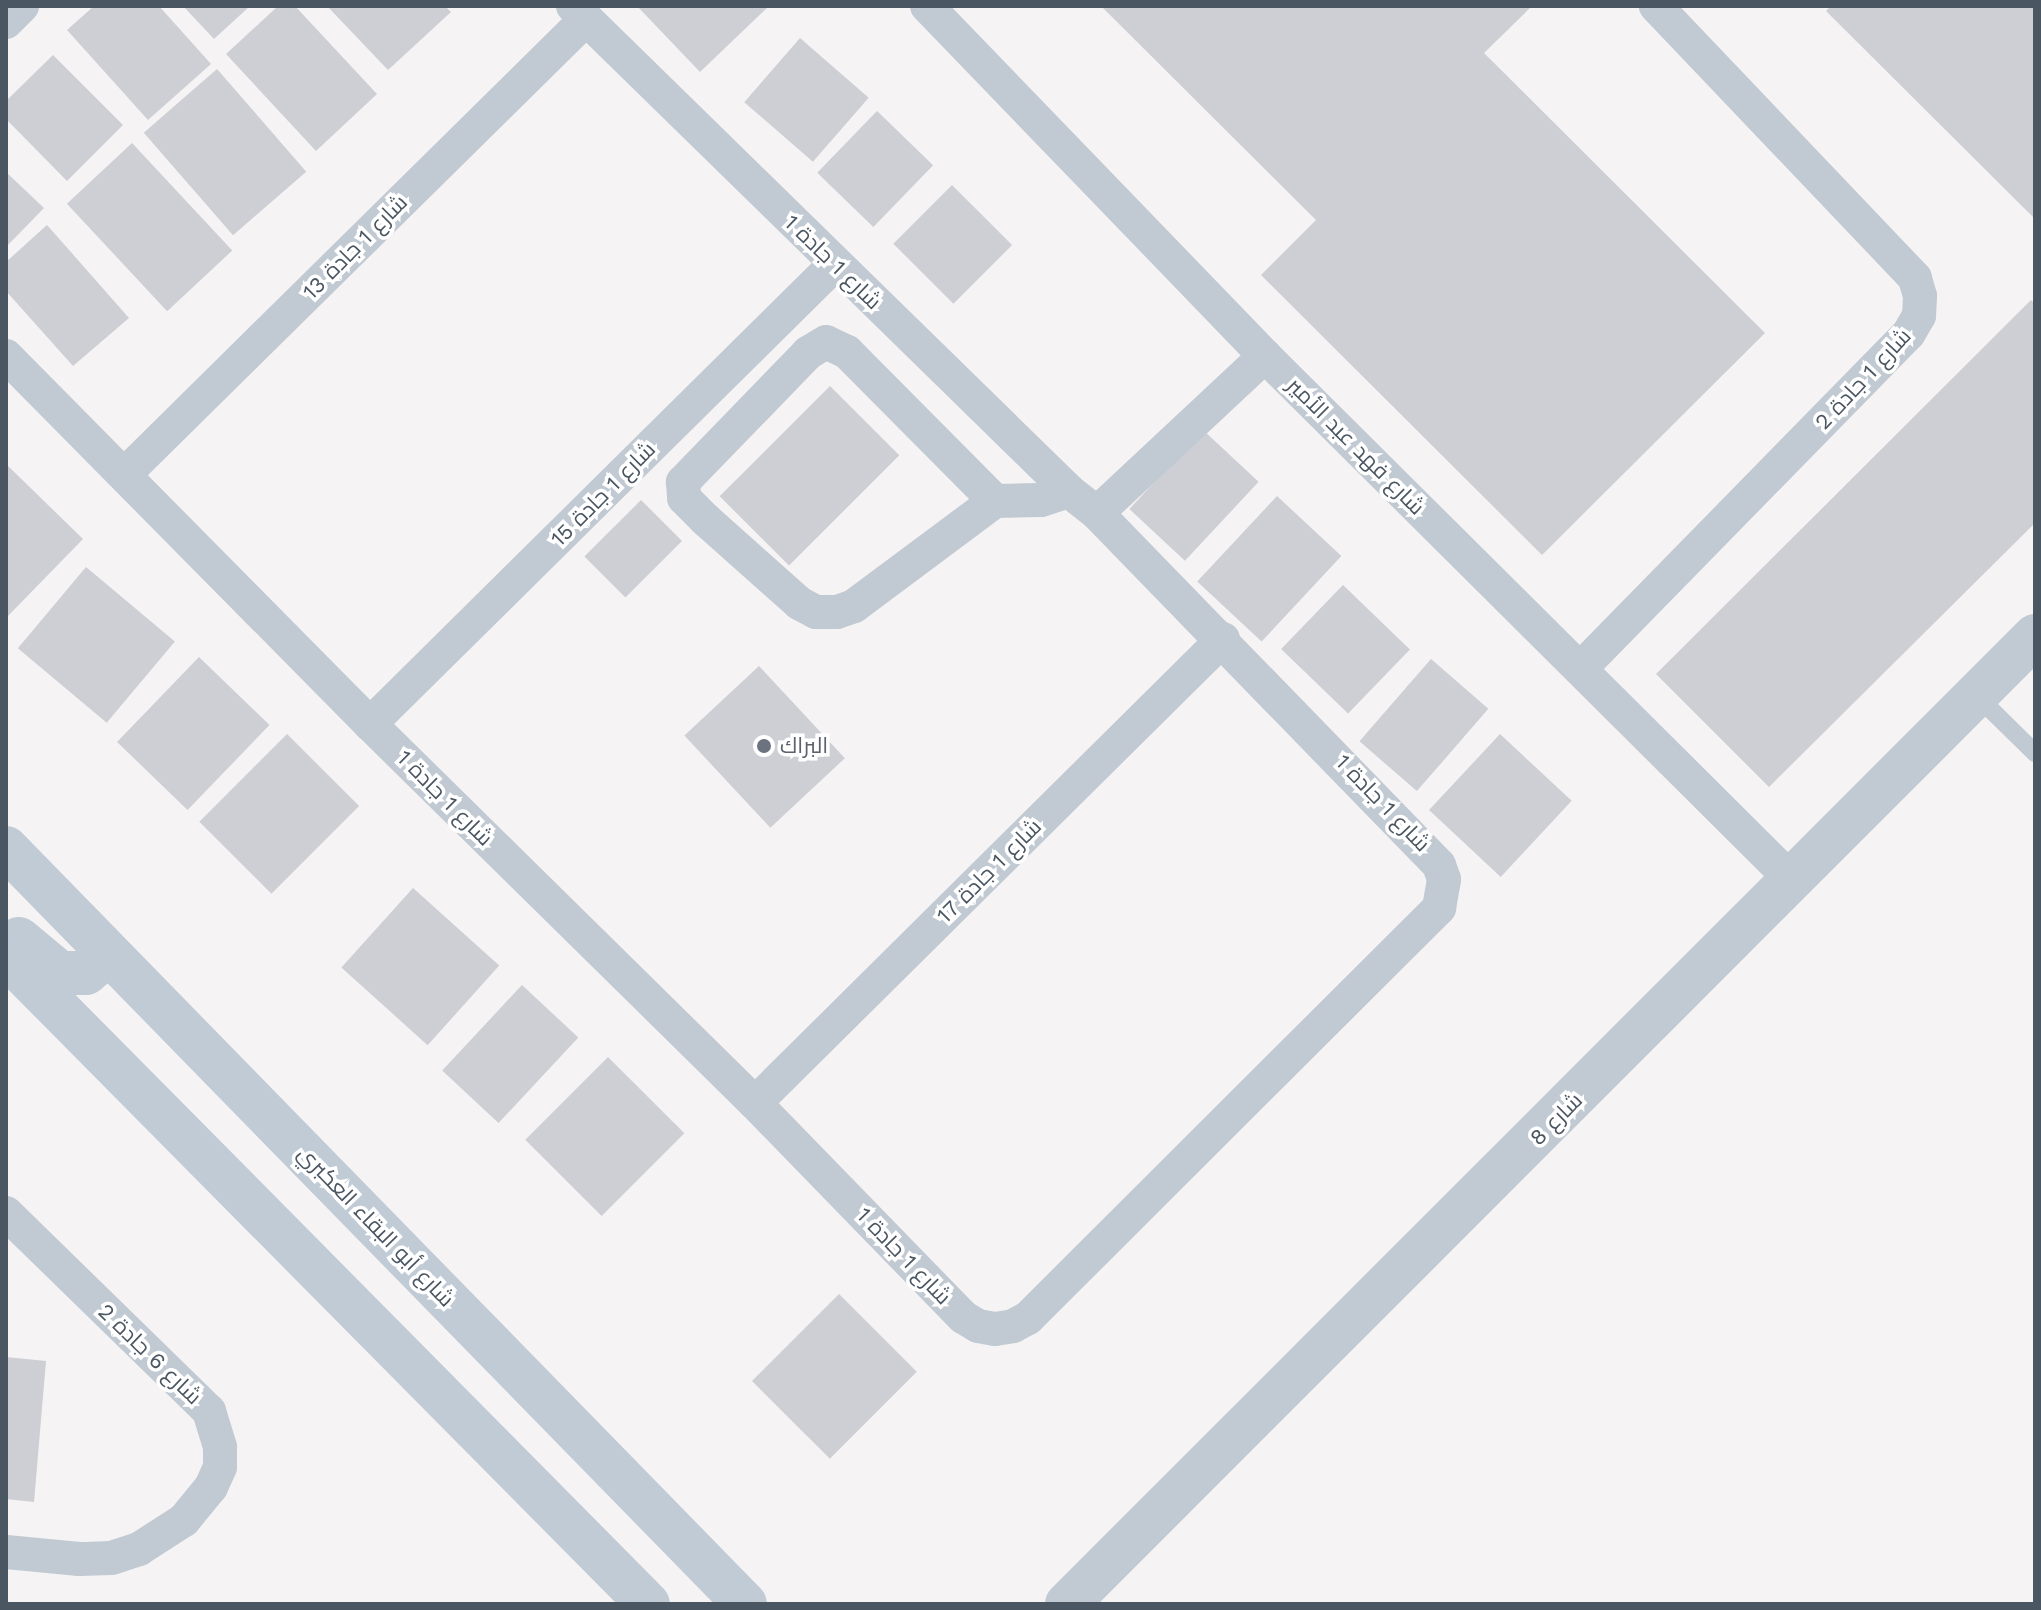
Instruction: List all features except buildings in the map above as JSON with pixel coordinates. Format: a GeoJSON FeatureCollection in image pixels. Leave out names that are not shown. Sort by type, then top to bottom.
{"type":"FeatureCollection","features":[{"type":"Feature","properties":{"kind":"main road","name":"شارع أبو البقاء العكبري"},"geometry":{"type":"LineString","coordinates":[[6,848],[745,1604]]}},
{"type":"Feature","properties":{"kind":"main road"},"geometry":{"type":"LineString","coordinates":[[6,926],[60,973],[86,973],[98,963],[101,945]]}},
{"type":"Feature","properties":{"kind":"main road"},"geometry":{"type":"LineString","coordinates":[[6,956],[648,1604]]}},
{"type":"Feature","properties":{"kind":"street"},"geometry":{"type":"LineString","coordinates":[[6,22],[22,6]]}},
{"type":"Feature","properties":{"kind":"street","name":"شارع فهد عبد الأمير"},"geometry":{"type":"LineString","coordinates":[[927,6],[1265,356],[1582,667],[1792,880]]}},
{"type":"Feature","properties":{"kind":"street","name":"شارع 1 جادة 2"},"geometry":{"type":"LineString","coordinates":[[1582,667],[1909,333],[1919,316],[1920,296],[1915,278],[1656,6]]}},
{"type":"Feature","properties":{"kind":"street","name":"شارع 1 جادة 1"},"geometry":{"type":"LineString","coordinates":[[6,356],[370,724],[755,1103],[963,1317],[978,1326],[995,1329],[1013,1326],[1039,1307],[1439,908],[1443,894],[1439,865],[1431,853],[1097,513],[1069,491],[579,13]]}},
{"type":"Feature","properties":{"kind":"street","name":"شارع 1 جادة 13"},"geometry":{"type":"LineString","coordinates":[[125,474],[579,13]]}},
{"type":"Feature","properties":{"kind":"street","name":"شارع 1 جادة 15"},"geometry":{"type":"LineString","coordinates":[[370,724],[835,264]]}},
{"type":"Feature","properties":{"kind":"street"},"geometry":{"type":"LineString","coordinates":[[995,501],[847,352],[826,342],[808,353],[683,482],[684,498],[706,520],[799,603],[816,612],[837,612],[854,606],[995,501],[1029,502],[1069,491]]}},
{"type":"Feature","properties":{"kind":"street"},"geometry":{"type":"LineString","coordinates":[[1097,513],[1265,356]]}},
{"type":"Feature","properties":{"kind":"street","name":"شارع 8"},"geometry":{"type":"LineString","coordinates":[[1070,1602],[2035,636]]}},
{"type":"Feature","properties":{"kind":"street","name":"شارع 1 جادة 17"},"geometry":{"type":"LineString","coordinates":[[755,1103],[1223,639]]}},
{"type":"Feature","properties":{"kind":"street","name":"شارع 6 جادة 2"},"geometry":{"type":"LineString","coordinates":[[6,1213],[209,1411],[220,1447],[220,1467],[211,1487],[184,1520],[148,1545],[111,1558],[79,1559],[6,1552]]}},
{"type":"Feature","properties":{"kind":"lane"},"geometry":{"type":"LineString","coordinates":[[1976,695],[2035,753]]}},
{"type":"Feature","properties":{"kind":"place","name":"البراك"},"geometry":{"type":"Point","coordinates":[764,746]}}]}
